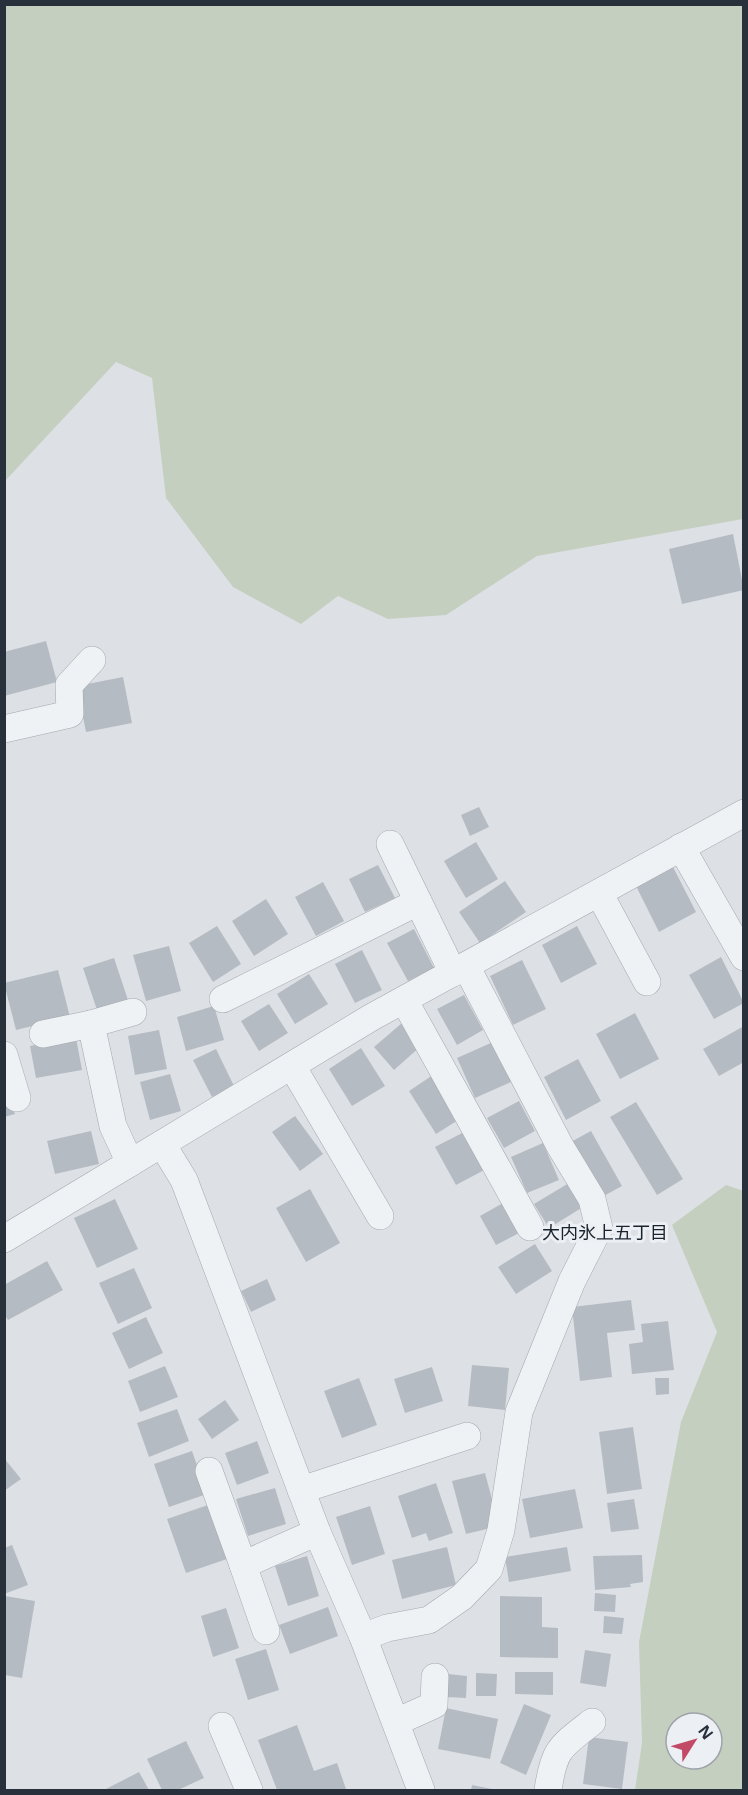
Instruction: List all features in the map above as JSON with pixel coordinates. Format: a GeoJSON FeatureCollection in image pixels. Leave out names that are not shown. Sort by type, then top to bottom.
{"type":"FeatureCollection","features":[{"type":"Feature","properties":{"kind":"street"},"geometry":{"type":"LineString","coordinates":[[5,729],[70,714],[69,685],[92,660]]}},
{"type":"Feature","properties":{"kind":"street"},"geometry":{"type":"LineString","coordinates":[[4,1239],[404,1000],[744,813]]}},
{"type":"Feature","properties":{"kind":"street"},"geometry":{"type":"LineString","coordinates":[[363,1637],[387,1628],[429,1620],[462,1597],[489,1569],[501,1530],[519,1412],[572,1281],[598,1227],[592,1199],[418,902],[390,844]]}},
{"type":"Feature","properties":{"kind":"street"},"geometry":{"type":"LineString","coordinates":[[681,847],[744,957]]}},
{"type":"Feature","properties":{"kind":"street"},"geometry":{"type":"LineString","coordinates":[[599,893],[647,982]]}},
{"type":"Feature","properties":{"kind":"street"},"geometry":{"type":"LineString","coordinates":[[223,999],[418,902]]}},
{"type":"Feature","properties":{"kind":"street"},"geometry":{"type":"LineString","coordinates":[[404,1000],[477,1108],[494,1184],[530,1227]]}},
{"type":"Feature","properties":{"kind":"street"},"geometry":{"type":"LineString","coordinates":[[43,1034],[133,1012]]}},
{"type":"Feature","properties":{"kind":"street"},"geometry":{"type":"LineString","coordinates":[[91,1024],[113,1126],[130,1163]]}},
{"type":"Feature","properties":{"kind":"street"},"geometry":{"type":"LineString","coordinates":[[4,1054],[17,1098]]}},
{"type":"Feature","properties":{"kind":"street"},"geometry":{"type":"LineString","coordinates":[[292,1066],[380,1216]]}},
{"type":"Feature","properties":{"kind":"street"},"geometry":{"type":"LineString","coordinates":[[162,1144],[184,1180],[301,1491],[363,1637],[421,1791]]}},
{"type":"Feature","properties":{"kind":"street"},"geometry":{"type":"LineString","coordinates":[[301,1491],[467,1436]]}},
{"type":"Feature","properties":{"kind":"street"},"geometry":{"type":"LineString","coordinates":[[209,1471],[266,1631]]}},
{"type":"Feature","properties":{"kind":"street"},"geometry":{"type":"LineString","coordinates":[[243,1565],[317,1532]]}},
{"type":"Feature","properties":{"kind":"street"},"geometry":{"type":"LineString","coordinates":[[396,1722],[434,1705],[435,1677]]}},
{"type":"Feature","properties":{"kind":"street"},"geometry":{"type":"LineString","coordinates":[[548,1791],[552,1762],[562,1746],[592,1722]]}},
{"type":"Feature","properties":{"kind":"street"},"geometry":{"type":"LineString","coordinates":[[222,1726],[249,1791]]}},
{"type":"Feature","properties":{"kind":"green space"},"geometry":{"type":"Polygon","coordinates":[[[5,4],[743,5],[743,519],[537,556],[446,615],[388,619],[338,596],[301,624],[233,587],[166,498],[152,378],[116,362],[5,481],[5,4]]]}},
{"type":"Feature","properties":{"kind":"green space"},"geometry":{"type":"Polygon","coordinates":[[[726,1185],[744,1191],[743,1790],[635,1790],[642,1743],[639,1642],[681,1422],[717,1332],[672,1225],[726,1185]]]}},
{"type":"Feature","properties":{"kind":"building"},"geometry":{"type":"Polygon","coordinates":[[[733,534],[744,590],[682,604],[669,549],[733,534]]]}},
{"type":"Feature","properties":{"kind":"building"},"geometry":{"type":"Polygon","coordinates":[[[46,641],[57,682],[4,696],[4,652],[46,641]]]}},
{"type":"Feature","properties":{"kind":"building"},"geometry":{"type":"Polygon","coordinates":[[[123,677],[132,723],[86,732],[77,686],[123,677]]]}},
{"type":"Feature","properties":{"kind":"building"},"geometry":{"type":"Polygon","coordinates":[[[479,807],[489,827],[470,836],[461,815],[479,807]]]}},
{"type":"Feature","properties":{"kind":"building"},"geometry":{"type":"Polygon","coordinates":[[[476,842],[498,879],[466,898],[444,861],[476,842]]]}},
{"type":"Feature","properties":{"kind":"building"},"geometry":{"type":"Polygon","coordinates":[[[378,865],[395,898],[365,912],[349,879],[378,865]]]}},
{"type":"Feature","properties":{"kind":"building"},"geometry":{"type":"Polygon","coordinates":[[[673,867],[696,912],[659,932],[636,886],[673,867]]]}},
{"type":"Feature","properties":{"kind":"building"},"geometry":{"type":"Polygon","coordinates":[[[505,881],[526,912],[480,943],[459,912],[505,881]]]}},
{"type":"Feature","properties":{"kind":"building"},"geometry":{"type":"Polygon","coordinates":[[[323,882],[344,921],[316,936],[295,897],[323,882]]]}},
{"type":"Feature","properties":{"kind":"building"},"geometry":{"type":"Polygon","coordinates":[[[266,899],[288,934],[254,956],[232,921],[266,899]]]}},
{"type":"Feature","properties":{"kind":"building"},"geometry":{"type":"Polygon","coordinates":[[[217,926],[241,964],[213,982],[189,943],[217,926]]]}},
{"type":"Feature","properties":{"kind":"building"},"geometry":{"type":"Polygon","coordinates":[[[577,926],[597,964],[561,983],[542,945],[577,926]]]}},
{"type":"Feature","properties":{"kind":"building"},"geometry":{"type":"Polygon","coordinates":[[[414,929],[434,968],[408,981],[387,943],[414,929]]]}},
{"type":"Feature","properties":{"kind":"building"},"geometry":{"type":"Polygon","coordinates":[[[169,946],[181,991],[146,1001],[133,955],[169,946]]]}},
{"type":"Feature","properties":{"kind":"building"},"geometry":{"type":"Polygon","coordinates":[[[362,950],[382,990],[355,1003],[335,964],[362,950]]]}},
{"type":"Feature","properties":{"kind":"building"},"geometry":{"type":"Polygon","coordinates":[[[721,957],[744,1003],[714,1019],[689,975],[721,957]]]}},
{"type":"Feature","properties":{"kind":"building"},"geometry":{"type":"Polygon","coordinates":[[[114,958],[128,1000],[97,1010],[83,968],[114,958]]]}},
{"type":"Feature","properties":{"kind":"building"},"geometry":{"type":"Polygon","coordinates":[[[522,960],[546,1009],[513,1025],[490,976],[522,960]]]}},
{"type":"Feature","properties":{"kind":"building"},"geometry":{"type":"Polygon","coordinates":[[[58,970],[70,1017],[16,1030],[4,983],[58,970]]]}},
{"type":"Feature","properties":{"kind":"building"},"geometry":{"type":"Polygon","coordinates":[[[309,974],[328,1004],[295,1024],[277,994],[309,974]]]}},
{"type":"Feature","properties":{"kind":"building"},"geometry":{"type":"Polygon","coordinates":[[[464,995],[483,1030],[457,1045],[437,1009],[464,995]]]}},
{"type":"Feature","properties":{"kind":"building"},"geometry":{"type":"Polygon","coordinates":[[[269,1004],[288,1033],[259,1051],[241,1021],[269,1004]]]}},
{"type":"Feature","properties":{"kind":"building"},"geometry":{"type":"Polygon","coordinates":[[[214,1006],[224,1040],[186,1051],[177,1017],[214,1006]]]}},
{"type":"Feature","properties":{"kind":"building"},"geometry":{"type":"Polygon","coordinates":[[[635,1013],[659,1059],[620,1079],[596,1034],[635,1013]]]}},
{"type":"Feature","properties":{"kind":"building"},"geometry":{"type":"Polygon","coordinates":[[[402,1023],[421,1046],[394,1070],[374,1047],[402,1023]]]}},
{"type":"Feature","properties":{"kind":"building"},"geometry":{"type":"Polygon","coordinates":[[[744,1026],[744,1062],[719,1076],[703,1049],[744,1026]]]}},
{"type":"Feature","properties":{"kind":"building"},"geometry":{"type":"Polygon","coordinates":[[[159,1030],[167,1069],[135,1075],[128,1036],[159,1030]]]}},
{"type":"Feature","properties":{"kind":"building"},"geometry":{"type":"Polygon","coordinates":[[[76,1038],[82,1070],[36,1078],[30,1046],[76,1038]]]}},
{"type":"Feature","properties":{"kind":"building"},"geometry":{"type":"Polygon","coordinates":[[[493,1042],[511,1082],[475,1098],[457,1058],[493,1042]]]}},
{"type":"Feature","properties":{"kind":"building"},"geometry":{"type":"Polygon","coordinates":[[[361,1048],[385,1086],[352,1106],[329,1069],[361,1048]]]}},
{"type":"Feature","properties":{"kind":"building"},"geometry":{"type":"Polygon","coordinates":[[[216,1049],[234,1086],[212,1097],[193,1060],[216,1049]]]}},
{"type":"Feature","properties":{"kind":"building"},"geometry":{"type":"Polygon","coordinates":[[[578,1059],[601,1101],[566,1120],[544,1077],[578,1059]]]}},
{"type":"Feature","properties":{"kind":"building"},"geometry":{"type":"Polygon","coordinates":[[[436,1073],[463,1117],[436,1134],[409,1091],[436,1073]]]}},
{"type":"Feature","properties":{"kind":"building"},"geometry":{"type":"Polygon","coordinates":[[[170,1074],[181,1111],[150,1120],[140,1082],[170,1074]]]}},
{"type":"Feature","properties":{"kind":"building"},"geometry":{"type":"Polygon","coordinates":[[[4,1082],[15,1114],[4,1117],[4,1082]]]}},
{"type":"Feature","properties":{"kind":"building"},"geometry":{"type":"Polygon","coordinates":[[[519,1101],[535,1131],[504,1148],[487,1118],[519,1101]]]}},
{"type":"Feature","properties":{"kind":"building"},"geometry":{"type":"Polygon","coordinates":[[[636,1102],[683,1179],[657,1195],[610,1117],[636,1102]]]}},
{"type":"Feature","properties":{"kind":"building"},"geometry":{"type":"Polygon","coordinates":[[[295,1116],[323,1154],[300,1171],[272,1132],[295,1116]]]}},
{"type":"Feature","properties":{"kind":"building"},"geometry":{"type":"Polygon","coordinates":[[[468,1130],[488,1168],[456,1185],[435,1147],[468,1130]]]}},
{"type":"Feature","properties":{"kind":"building"},"geometry":{"type":"Polygon","coordinates":[[[91,1131],[99,1164],[55,1174],[47,1141],[91,1131]]]}},
{"type":"Feature","properties":{"kind":"building"},"geometry":{"type":"Polygon","coordinates":[[[591,1131],[622,1186],[600,1198],[569,1143],[591,1131]]]}},
{"type":"Feature","properties":{"kind":"building"},"geometry":{"type":"Polygon","coordinates":[[[543,1143],[559,1180],[527,1193],[511,1157],[543,1143]]]}},
{"type":"Feature","properties":{"kind":"building"},"geometry":{"type":"Polygon","coordinates":[[[569,1183],[583,1207],[549,1228],[534,1204],[569,1183]]]}},
{"type":"Feature","properties":{"kind":"building"},"geometry":{"type":"Polygon","coordinates":[[[310,1189],[340,1243],[306,1262],[276,1208],[310,1189]]]}},
{"type":"Feature","properties":{"kind":"building"},"geometry":{"type":"Polygon","coordinates":[[[115,1199],[138,1249],[97,1268],[74,1218],[115,1199]]]}},
{"type":"Feature","properties":{"kind":"building"},"geometry":{"type":"Polygon","coordinates":[[[503,1203],[519,1233],[496,1245],[480,1216],[503,1203]]]}},
{"type":"Feature","properties":{"kind":"building"},"geometry":{"type":"Polygon","coordinates":[[[535,1244],[552,1271],[516,1294],[498,1267],[535,1244]]]}},
{"type":"Feature","properties":{"kind":"building"},"geometry":{"type":"Polygon","coordinates":[[[47,1261],[63,1290],[8,1320],[4,1314],[4,1285],[47,1261]]]}},
{"type":"Feature","properties":{"kind":"building"},"geometry":{"type":"Polygon","coordinates":[[[134,1268],[152,1308],[118,1324],[99,1283],[134,1268]]]}},
{"type":"Feature","properties":{"kind":"building"},"geometry":{"type":"Polygon","coordinates":[[[267,1279],[276,1300],[251,1312],[241,1291],[267,1279]]]}},
{"type":"Feature","properties":{"kind":"building"},"geometry":{"type":"Polygon","coordinates":[[[631,1300],[635,1330],[607,1333],[612,1377],[580,1381],[572,1307],[631,1300]]]}},
{"type":"Feature","properties":{"kind":"building"},"geometry":{"type":"Polygon","coordinates":[[[146,1317],[163,1353],[129,1369],[112,1333],[146,1317]]]}},
{"type":"Feature","properties":{"kind":"building"},"geometry":{"type":"Polygon","coordinates":[[[668,1321],[674,1370],[632,1374],[629,1344],[643,1342],[641,1324],[668,1321]]]}},
{"type":"Feature","properties":{"kind":"building"},"geometry":{"type":"Polygon","coordinates":[[[472,1365],[509,1368],[505,1410],[468,1406],[472,1365]]]}},
{"type":"Feature","properties":{"kind":"building"},"geometry":{"type":"Polygon","coordinates":[[[165,1366],[178,1397],[140,1412],[128,1381],[165,1366]]]}},
{"type":"Feature","properties":{"kind":"building"},"geometry":{"type":"Polygon","coordinates":[[[432,1367],[443,1401],[405,1413],[394,1379],[432,1367]]]}},
{"type":"Feature","properties":{"kind":"building"},"geometry":{"type":"Polygon","coordinates":[[[359,1378],[377,1425],[342,1438],[324,1391],[359,1378]]]}},
{"type":"Feature","properties":{"kind":"building"},"geometry":{"type":"Polygon","coordinates":[[[655,1378],[669,1378],[669,1394],[656,1395],[655,1378]]]}},
{"type":"Feature","properties":{"kind":"building"},"geometry":{"type":"Polygon","coordinates":[[[225,1400],[239,1420],[212,1439],[198,1419],[225,1400]]]}},
{"type":"Feature","properties":{"kind":"building"},"geometry":{"type":"Polygon","coordinates":[[[177,1409],[189,1441],[149,1457],[137,1423],[177,1409]]]}},
{"type":"Feature","properties":{"kind":"building"},"geometry":{"type":"Polygon","coordinates":[[[633,1427],[642,1489],[607,1494],[599,1432],[633,1427]]]}},
{"type":"Feature","properties":{"kind":"building"},"geometry":{"type":"Polygon","coordinates":[[[257,1441],[269,1473],[237,1485],[225,1453],[257,1441]]]}},
{"type":"Feature","properties":{"kind":"building"},"geometry":{"type":"Polygon","coordinates":[[[192,1451],[207,1494],[169,1507],[154,1464],[192,1451]]]}},
{"type":"Feature","properties":{"kind":"building"},"geometry":{"type":"Polygon","coordinates":[[[4,1458],[21,1479],[4,1491],[4,1458]]]}},
{"type":"Feature","properties":{"kind":"building"},"geometry":{"type":"Polygon","coordinates":[[[485,1473],[499,1526],[466,1534],[452,1481],[485,1473]]]}},
{"type":"Feature","properties":{"kind":"building"},"geometry":{"type":"Polygon","coordinates":[[[436,1483],[453,1533],[429,1541],[426,1533],[412,1538],[398,1496],[436,1483]]]}},
{"type":"Feature","properties":{"kind":"building"},"geometry":{"type":"Polygon","coordinates":[[[275,1488],[286,1524],[248,1536],[236,1499],[275,1488]]]}},
{"type":"Feature","properties":{"kind":"building"},"geometry":{"type":"Polygon","coordinates":[[[575,1489],[583,1528],[530,1538],[522,1499],[575,1489]]]}},
{"type":"Feature","properties":{"kind":"building"},"geometry":{"type":"Polygon","coordinates":[[[634,1499],[639,1529],[611,1532],[607,1503],[634,1499]]]}},
{"type":"Feature","properties":{"kind":"building"},"geometry":{"type":"Polygon","coordinates":[[[208,1505],[227,1559],[186,1573],[167,1519],[208,1505]]]}},
{"type":"Feature","properties":{"kind":"building"},"geometry":{"type":"Polygon","coordinates":[[[370,1506],[385,1554],[352,1565],[336,1517],[370,1506]]]}},
{"type":"Feature","properties":{"kind":"building"},"geometry":{"type":"Polygon","coordinates":[[[12,1545],[28,1585],[4,1594],[4,1548],[12,1545]]]}},
{"type":"Feature","properties":{"kind":"building"},"geometry":{"type":"Polygon","coordinates":[[[447,1547],[456,1585],[402,1599],[392,1560],[447,1547]]]}},
{"type":"Feature","properties":{"kind":"building"},"geometry":{"type":"Polygon","coordinates":[[[567,1547],[571,1571],[509,1582],[505,1557],[567,1547]]]}},
{"type":"Feature","properties":{"kind":"building"},"geometry":{"type":"Polygon","coordinates":[[[642,1555],[643,1582],[630,1584],[631,1587],[595,1590],[593,1556],[642,1555]]]}},
{"type":"Feature","properties":{"kind":"building"},"geometry":{"type":"Polygon","coordinates":[[[307,1556],[319,1596],[288,1606],[275,1566],[307,1556]]]}},
{"type":"Feature","properties":{"kind":"building"},"geometry":{"type":"Polygon","coordinates":[[[595,1593],[616,1595],[615,1612],[594,1611],[595,1593]]]}},
{"type":"Feature","properties":{"kind":"building"},"geometry":{"type":"Polygon","coordinates":[[[5,1596],[35,1601],[22,1678],[5,1675],[5,1596]]]}},
{"type":"Feature","properties":{"kind":"building"},"geometry":{"type":"Polygon","coordinates":[[[500,1596],[542,1597],[542,1627],[558,1628],[558,1658],[500,1657],[500,1596]]]}},
{"type":"Feature","properties":{"kind":"building"},"geometry":{"type":"Polygon","coordinates":[[[328,1607],[338,1636],[290,1654],[279,1625],[328,1607]]]}},
{"type":"Feature","properties":{"kind":"building"},"geometry":{"type":"Polygon","coordinates":[[[226,1608],[239,1648],[213,1657],[201,1616],[226,1608]]]}},
{"type":"Feature","properties":{"kind":"building"},"geometry":{"type":"Polygon","coordinates":[[[604,1616],[624,1618],[622,1634],[603,1633],[604,1616]]]}},
{"type":"Feature","properties":{"kind":"building"},"geometry":{"type":"Polygon","coordinates":[[[266,1649],[279,1690],[248,1700],[235,1659],[266,1649]]]}},
{"type":"Feature","properties":{"kind":"building"},"geometry":{"type":"Polygon","coordinates":[[[585,1650],[611,1654],[606,1687],[580,1683],[585,1650]]]}},
{"type":"Feature","properties":{"kind":"building"},"geometry":{"type":"Polygon","coordinates":[[[515,1672],[553,1672],[553,1695],[515,1694],[515,1672]]]}},
{"type":"Feature","properties":{"kind":"building"},"geometry":{"type":"Polygon","coordinates":[[[476,1673],[497,1674],[496,1696],[476,1696],[476,1673]]]}},
{"type":"Feature","properties":{"kind":"building"},"geometry":{"type":"Polygon","coordinates":[[[448,1674],[467,1676],[466,1698],[446,1697],[448,1674]]]}},
{"type":"Feature","properties":{"kind":"building"},"geometry":{"type":"Polygon","coordinates":[[[524,1704],[551,1715],[526,1775],[500,1763],[524,1704]]]}},
{"type":"Feature","properties":{"kind":"building"},"geometry":{"type":"Polygon","coordinates":[[[446,1708],[498,1719],[490,1759],[438,1749],[446,1708]]]}},
{"type":"Feature","properties":{"kind":"building"},"geometry":{"type":"Polygon","coordinates":[[[297,1725],[314,1771],[337,1763],[346,1789],[277,1790],[258,1740],[297,1725]]]}},
{"type":"Feature","properties":{"kind":"building"},"geometry":{"type":"Polygon","coordinates":[[[589,1737],[628,1742],[622,1789],[583,1784],[589,1737]]]}},
{"type":"Feature","properties":{"kind":"building"},"geometry":{"type":"Polygon","coordinates":[[[186,1741],[204,1778],[178,1790],[162,1790],[147,1759],[186,1741]]]}},
{"type":"Feature","properties":{"kind":"building"},"geometry":{"type":"Polygon","coordinates":[[[139,1772],[149,1790],[104,1790],[139,1772]]]}},
{"type":"Feature","properties":{"kind":"building"},"geometry":{"type":"Polygon","coordinates":[[[472,1785],[492,1789],[492,1790],[471,1790],[472,1785]]]}},
{"type":"Feature","properties":{"kind":"district","name":"大内氷上五丁目"},"geometry":{"type":"Point","coordinates":[605,1232]}}]}
